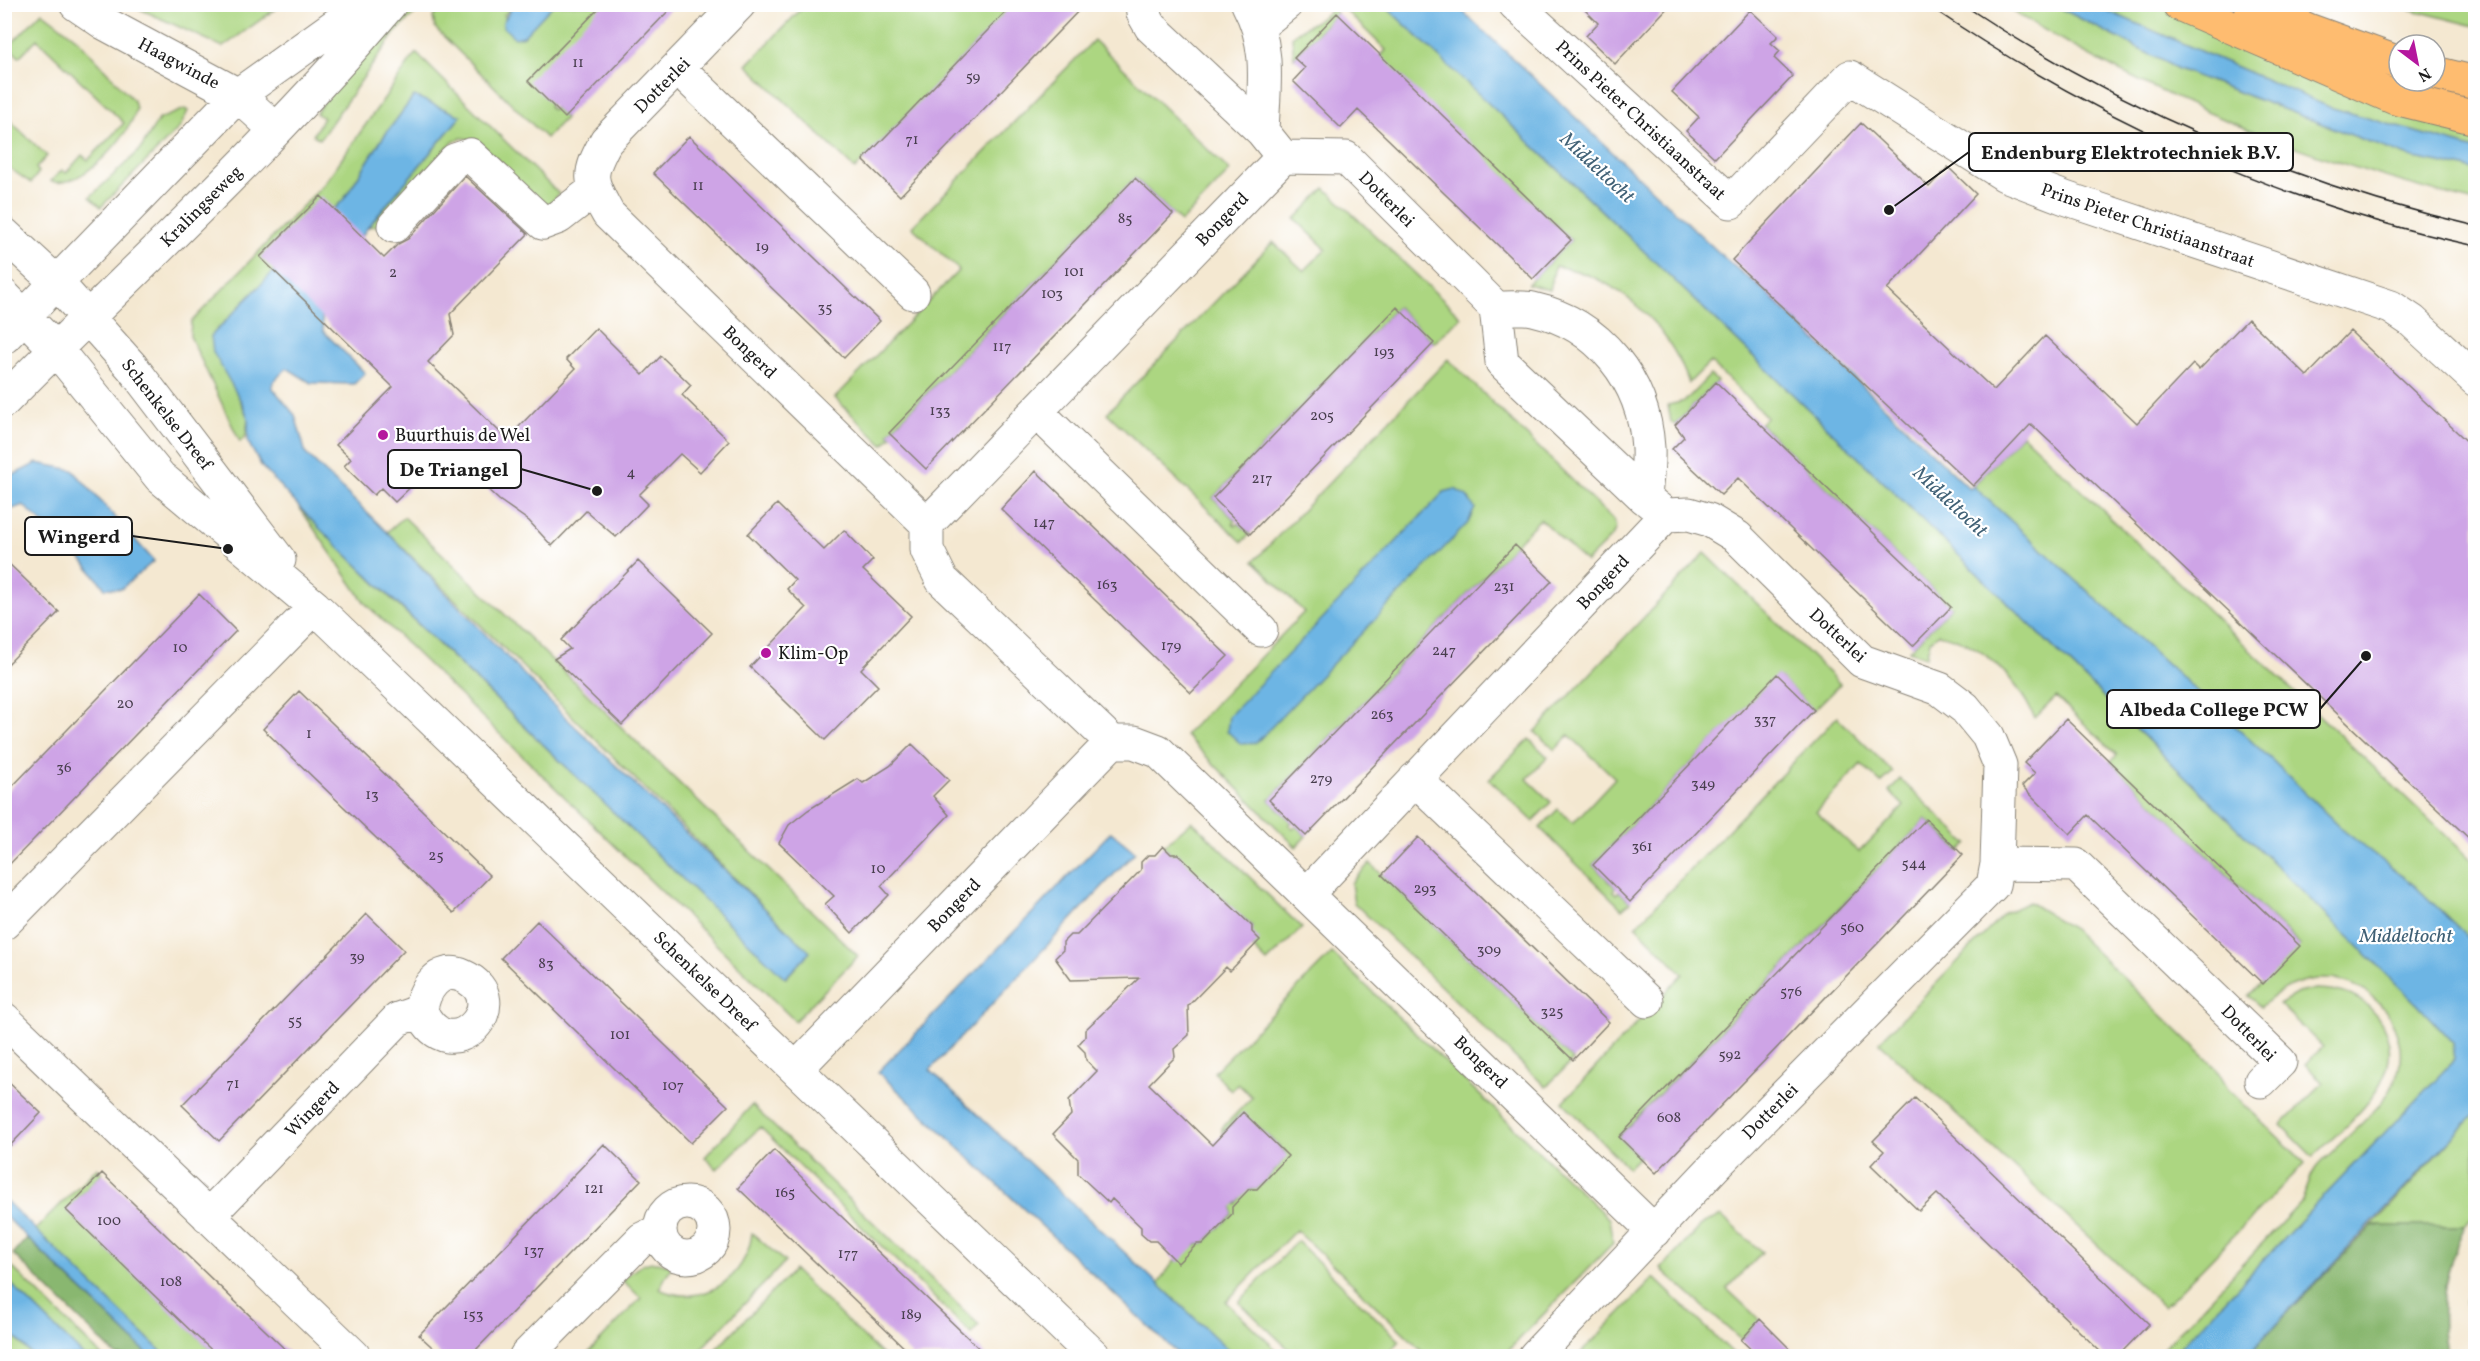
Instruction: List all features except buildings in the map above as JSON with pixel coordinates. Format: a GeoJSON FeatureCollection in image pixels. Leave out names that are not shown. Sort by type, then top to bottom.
{"type":"FeatureCollection","features":[{"type":"Feature","properties":{"kind":"main road"},"geometry":{"type":"LineString","coordinates":[[2179,4],[2396,98],[2475,118]]}},
{"type":"Feature","properties":{"kind":"main road"},"geometry":{"type":"LineString","coordinates":[[2251,4],[2308,30],[2387,59]]}},
{"type":"Feature","properties":{"kind":"main road"},"geometry":{"type":"LineString","coordinates":[[2447,76],[2475,83]]}},
{"type":"Feature","properties":{"kind":"street","name":"Haagwinde"},"geometry":{"type":"LineString","coordinates":[[76,4],[104,24],[238,95],[276,130]]}},
{"type":"Feature","properties":{"kind":"street"},"geometry":{"type":"LineString","coordinates":[[11,316],[56,282],[238,95],[364,4]]}},
{"type":"Feature","properties":{"kind":"street","name":"Kralingseweg"},"geometry":{"type":"LineString","coordinates":[[4,401],[276,130],[348,55],[390,4]]}},
{"type":"Feature","properties":{"kind":"street","name":"Dotterlei"},"geometry":{"type":"LineString","coordinates":[[593,179],[606,141],[679,69],[739,4]]}},
{"type":"Feature","properties":{"kind":"street"},"geometry":{"type":"LineString","coordinates":[[1142,4],[1143,13],[1151,27],[1262,131],[1282,157]]}},
{"type":"Feature","properties":{"kind":"street"},"geometry":{"type":"LineString","coordinates":[[1262,131],[1265,64],[1254,15],[1276,15],[1286,4]]}},
{"type":"Feature","properties":{"kind":"street","name":"Prins Pieter Christiaanstraat"},"geometry":{"type":"LineString","coordinates":[[1515,4],[1731,202],[1850,77],[2005,175],[2391,307],[2412,321],[2475,380]]}},
{"type":"Feature","properties":{"kind":"street"},"geometry":{"type":"LineString","coordinates":[[679,69],[913,292]]}},
{"type":"Feature","properties":{"kind":"street"},"geometry":{"type":"LineString","coordinates":[[394,226],[455,160],[470,155],[543,223],[559,217],[593,179]]}},
{"type":"Feature","properties":{"kind":"street","name":"Dotterlei"},"geometry":{"type":"LineString","coordinates":[[1282,157],[1346,158],[1496,308]]}},
{"type":"Feature","properties":{"kind":"street","name":"Bongerd"},"geometry":{"type":"LineString","coordinates":[[593,179],[608,214],[927,524],[1282,157]]}},
{"type":"Feature","properties":{"kind":"street","name":"Schenkelse Dreef"},"geometry":{"type":"LineString","coordinates":[[4,234],[56,282],[155,396],[315,607]]}},
{"type":"Feature","properties":{"kind":"street"},"geometry":{"type":"LineString","coordinates":[[1496,308],[1532,309],[1574,325],[1605,347],[1631,381],[1643,414],[1655,507],[1502,362],[1496,308]]}},
{"type":"Feature","properties":{"kind":"street","name":"Schenkelse Dreef"},"geometry":{"type":"LineString","coordinates":[[11,316],[56,349],[160,477],[315,607],[1094,1356]]}},
{"type":"Feature","properties":{"kind":"street"},"geometry":{"type":"LineString","coordinates":[[1037,412],[1261,630]]}},
{"type":"Feature","properties":{"kind":"street","name":"Dotterlei"},"geometry":{"type":"LineString","coordinates":[[1535,1356],[1654,1231],[1993,885],[1998,864],[2000,765],[1988,736],[1965,708],[1940,689],[1862,661],[1737,537],[1709,520],[1655,507]]}},
{"type":"Feature","properties":{"kind":"street","name":"Bongerd"},"geometry":{"type":"LineString","coordinates":[[1307,894],[1416,779],[1655,507]]}},
{"type":"Feature","properties":{"kind":"street"},"geometry":{"type":"LineString","coordinates":[[927,524],[927,550],[942,580],[1112,742]]}},
{"type":"Feature","properties":{"kind":"street"},"geometry":{"type":"LineString","coordinates":[[4,923],[315,607]]}},
{"type":"Feature","properties":{"kind":"street","name":"Bongerd"},"geometry":{"type":"LineString","coordinates":[[796,1069],[1112,742],[1134,742],[1158,751],[1654,1231]]}},
{"type":"Feature","properties":{"kind":"street"},"geometry":{"type":"LineString","coordinates":[[1416,779],[1647,1001]]}},
{"type":"Feature","properties":{"kind":"street","name":"Dotterlei"},"geometry":{"type":"LineString","coordinates":[[1998,864],[2076,865],[2280,1062],[2261,1081]]}},
{"type":"Feature","properties":{"kind":"street","name":"Wingerd"},"geometry":{"type":"LineString","coordinates":[[208,1216],[398,1019],[422,1011]]}},
{"type":"Feature","properties":{"kind":"street"},"geometry":{"type":"LineString","coordinates":[[4,1019],[354,1356]]}},
{"type":"Feature","properties":{"kind":"street"},"geometry":{"type":"LineString","coordinates":[[525,1356],[642,1239],[659,1232]]}},
{"type":"Feature","properties":{"kind":"green space"},"geometry":{"type":"Polygon","coordinates":[[[131,5],[281,5],[223,47],[131,5]]]}},
{"type":"Feature","properties":{"kind":"green space"},"geometry":{"type":"Polygon","coordinates":[[[408,5],[423,5],[394,34],[320,139],[313,135],[323,118],[316,113],[333,88],[408,5]]]}},
{"type":"Feature","properties":{"kind":"green space"},"geometry":{"type":"Polygon","coordinates":[[[445,5],[514,5],[504,15],[524,36],[553,5],[603,5],[549,106],[552,110],[555,107],[565,118],[546,138],[435,28],[433,17],[445,5]]]}},
{"type":"Feature","properties":{"kind":"green space"},"geometry":{"type":"Polygon","coordinates":[[[805,5],[1013,5],[855,169],[747,65],[805,5]]]}},
{"type":"Feature","properties":{"kind":"green space"},"geometry":{"type":"Polygon","coordinates":[[[1340,5],[1384,5],[1904,502],[2418,1005],[2453,1043],[2455,1059],[2172,1356],[2156,1356],[2302,1201],[2318,1165],[2368,1118],[2388,1093],[2396,1079],[2400,1064],[2400,1048],[2395,1028],[2388,1014],[2366,992],[2343,981],[2307,980],[2283,990],[2261,1007],[2248,996],[2300,945],[2110,762],[2117,755],[2056,697],[2035,718],[2008,676],[1997,664],[1970,645],[1938,634],[1930,641],[1926,657],[1909,651],[1951,607],[1760,424],[1767,417],[1710,362],[1689,383],[1680,362],[1654,323],[1638,306],[1600,280],[1555,266],[1550,290],[1528,284],[1571,240],[1380,57],[1386,50],[1340,5]]]}},
{"type":"Feature","properties":{"kind":"green space"},"geometry":{"type":"Polygon","coordinates":[[[2003,5],[2054,5],[2178,69],[2409,157],[2475,170],[2475,202],[2351,166],[2231,122],[2115,69],[2003,5]]]}},
{"type":"Feature","properties":{"kind":"green space"},"geometry":{"type":"Polygon","coordinates":[[[2094,5],[2167,5],[2387,90],[2387,93],[2395,93],[2475,124],[2475,149],[2329,107],[2094,5]]]}},
{"type":"Feature","properties":{"kind":"green space"},"geometry":{"type":"Polygon","coordinates":[[[2393,5],[2475,5],[2475,26],[2393,5]]]}},
{"type":"Feature","properties":{"kind":"green space"},"geometry":{"type":"Polygon","coordinates":[[[1332,9],[1337,13],[1294,58],[1292,37],[1332,9]]]}},
{"type":"Feature","properties":{"kind":"green space"},"geometry":{"type":"Polygon","coordinates":[[[42,12],[76,38],[134,101],[136,109],[125,132],[103,158],[76,178],[63,182],[51,181],[62,170],[66,173],[82,155],[88,160],[124,123],[37,39],[19,57],[11,49],[12,43],[42,12]]]}},
{"type":"Feature","properties":{"kind":"green space"},"geometry":{"type":"Polygon","coordinates":[[[1094,40],[1230,171],[1181,222],[1135,178],[889,433],[892,436],[883,445],[835,398],[959,270],[912,227],[1094,40]]]}},
{"type":"Feature","properties":{"kind":"green space"},"geometry":{"type":"Polygon","coordinates":[[[416,53],[559,194],[546,208],[477,140],[461,138],[453,142],[386,224],[368,227],[461,116],[414,96],[382,139],[344,199],[211,336],[248,418],[246,436],[240,442],[190,336],[191,322],[324,184],[416,53]]]}},
{"type":"Feature","properties":{"kind":"green space"},"geometry":{"type":"Polygon","coordinates":[[[185,109],[188,111],[180,127],[101,207],[90,197],[140,150],[159,119],[185,109]]]}},
{"type":"Feature","properties":{"kind":"green space"},"geometry":{"type":"Polygon","coordinates":[[[4,115],[47,156],[36,168],[39,172],[31,183],[5,165],[4,115]]]}},
{"type":"Feature","properties":{"kind":"green space"},"geometry":{"type":"Polygon","coordinates":[[[1325,188],[1461,317],[1434,343],[1397,307],[1213,498],[1235,520],[1233,523],[1236,526],[1239,523],[1250,534],[1242,542],[1107,413],[1273,242],[1304,271],[1326,249],[1295,219],[1325,188]]]}},
{"type":"Feature","properties":{"kind":"green space"},"geometry":{"type":"Polygon","coordinates":[[[1448,359],[1613,520],[1616,527],[1613,535],[1586,562],[1540,519],[1269,800],[1292,822],[1289,825],[1293,828],[1296,826],[1306,836],[1296,847],[1185,735],[1304,612],[1254,561],[1448,359]]]}},
{"type":"Feature","properties":{"kind":"green space"},"geometry":{"type":"Polygon","coordinates":[[[1710,375],[1717,381],[1675,425],[1671,422],[1668,405],[1685,401],[1710,375]]]}},
{"type":"Feature","properties":{"kind":"green space"},"geometry":{"type":"Polygon","coordinates":[[[2022,434],[2475,863],[2475,952],[2471,940],[2414,885],[2344,831],[2274,762],[1973,486],[2022,434]]]}},
{"type":"Feature","properties":{"kind":"green space"},"geometry":{"type":"Polygon","coordinates":[[[297,504],[379,587],[786,978],[809,952],[387,532],[404,517],[858,956],[795,1021],[365,603],[297,504]]]}},
{"type":"Feature","properties":{"kind":"green space"},"geometry":{"type":"Polygon","coordinates":[[[1705,553],[1840,684],[1814,710],[1777,675],[1593,865],[1615,887],[1613,891],[1616,894],[1619,891],[1630,902],[1622,909],[1540,828],[1558,809],[1573,823],[1615,778],[1569,735],[1555,750],[1535,732],[1705,553]]]}},
{"type":"Feature","properties":{"kind":"green space"},"geometry":{"type":"Polygon","coordinates":[[[1837,717],[1893,772],[1881,783],[1861,764],[1816,812],[1859,852],[1904,806],[1889,791],[1900,779],[1968,844],[1960,851],[1926,819],[1619,1136],[1639,1157],[1628,1168],[1563,1102],[1683,974],[1636,926],[1837,717]]]}},
{"type":"Feature","properties":{"kind":"green space"},"geometry":{"type":"Polygon","coordinates":[[[1529,739],[1548,757],[1527,779],[1551,802],[1533,821],[1489,779],[1529,739]]]}},
{"type":"Feature","properties":{"kind":"green space"},"geometry":{"type":"Polygon","coordinates":[[[1192,821],[1302,928],[1267,962],[1252,947],[1252,926],[1243,918],[1236,918],[1229,912],[1229,904],[1222,897],[1214,897],[1178,854],[1171,854],[1163,846],[1192,821]]]}},
{"type":"Feature","properties":{"kind":"green space"},"geometry":{"type":"Polygon","coordinates":[[[1370,863],[1573,1060],[1546,1087],[1354,903],[1351,883],[1370,863]]]}},
{"type":"Feature","properties":{"kind":"green space"},"geometry":{"type":"Polygon","coordinates":[[[2029,902],[2073,929],[2216,1068],[2228,1089],[2305,1163],[2164,1307],[1879,1042],[2005,913],[2029,902]]]}},
{"type":"Feature","properties":{"kind":"green space"},"geometry":{"type":"Polygon","coordinates":[[[1332,953],[1609,1219],[1613,1243],[1503,1356],[1428,1356],[1296,1230],[1226,1302],[1283,1356],[1235,1356],[1158,1284],[1182,1253],[1195,1245],[1203,1244],[1232,1214],[1232,1204],[1236,1204],[1246,1189],[1257,1189],[1284,1160],[1285,1152],[1247,1117],[1239,1116],[1222,1134],[1222,1128],[1252,1097],[1238,1084],[1231,1091],[1214,1072],[1332,953]]]}},
{"type":"Feature","properties":{"kind":"green space"},"geometry":{"type":"Polygon","coordinates":[[[2316,989],[2342,992],[2365,1003],[2377,1016],[2387,1037],[2389,1057],[2384,1076],[2374,1094],[2360,1112],[2313,1157],[2281,1125],[2323,1083],[2305,1064],[2323,1047],[2279,1004],[2298,993],[2316,989]]]}},
{"type":"Feature","properties":{"kind":"green space"},"geometry":{"type":"Polygon","coordinates":[[[752,1105],[979,1325],[971,1334],[760,1127],[717,1169],[705,1157],[752,1105]]]}},
{"type":"Feature","properties":{"kind":"green space"},"geometry":{"type":"Polygon","coordinates":[[[2475,1114],[2475,1214],[2465,1226],[2372,1226],[2475,1114]]]}},
{"type":"Feature","properties":{"kind":"green space"},"geometry":{"type":"Polygon","coordinates":[[[97,1168],[102,1173],[67,1210],[218,1356],[166,1356],[35,1230],[97,1168]]]}},
{"type":"Feature","properties":{"kind":"green space"},"geometry":{"type":"Polygon","coordinates":[[[1721,1216],[1762,1252],[1727,1289],[1760,1320],[1741,1340],[1661,1269],[1704,1223],[1721,1216]]]}},
{"type":"Feature","properties":{"kind":"green space"},"geometry":{"type":"Polygon","coordinates":[[[2372,1226],[2465,1226],[2452,1257],[2445,1290],[2443,1323],[2447,1356],[2246,1356],[2372,1226]]]}},
{"type":"Feature","properties":{"kind":"green space"},"geometry":{"type":"Polygon","coordinates":[[[752,1233],[785,1262],[694,1356],[585,1356],[641,1298],[622,1280],[633,1271],[644,1264],[657,1262],[671,1267],[659,1289],[675,1294],[691,1295],[706,1292],[732,1276],[742,1264],[752,1233]]]}},
{"type":"Feature","properties":{"kind":"green space"},"geometry":{"type":"Polygon","coordinates":[[[27,1238],[150,1356],[117,1356],[13,1254],[27,1238]]]}},
{"type":"Feature","properties":{"kind":"green space"},"geometry":{"type":"Polygon","coordinates":[[[1297,1241],[1400,1341],[1385,1356],[1296,1356],[1239,1302],[1297,1241]]]}},
{"type":"Feature","properties":{"kind":"green space"},"geometry":{"type":"Polygon","coordinates":[[[4,1259],[102,1356],[84,1356],[5,1278],[4,1259]]]}},
{"type":"Feature","properties":{"kind":"green space"},"geometry":{"type":"Polygon","coordinates":[[[794,1270],[883,1356],[709,1356],[794,1270]]]}},
{"type":"Feature","properties":{"kind":"green space"},"geometry":{"type":"Polygon","coordinates":[[[2475,1270],[2476,1356],[2466,1302],[2475,1270]]]}},
{"type":"Feature","properties":{"kind":"green space"},"geometry":{"type":"Polygon","coordinates":[[[1654,1278],[1736,1356],[1578,1356],[1654,1278]]]}},
{"type":"Feature","properties":{"kind":"green space"},"geometry":{"type":"Polygon","coordinates":[[[4,1326],[33,1356],[10,1356],[5,1351],[4,1326]]]}},
{"type":"Feature","properties":{"kind":"water"},"geometry":{"type":"Polygon","coordinates":[[[514,4],[553,5],[524,36],[515,38],[503,27],[503,22],[514,4]]]}},
{"type":"Feature","properties":{"kind":"water","name":"Middeltocht"},"geometry":{"type":"Polygon","coordinates":[[[1384,5],[1456,5],[1730,263],[1761,288],[1970,489],[1973,486],[2274,762],[2344,831],[2414,885],[2471,940],[2476,952],[2475,1114],[2246,1356],[2172,1356],[2455,1059],[2453,1043],[2418,1005],[1904,502],[1384,5]]]}},
{"type":"Feature","properties":{"kind":"water"},"geometry":{"type":"Polygon","coordinates":[[[2054,5],[2094,5],[2329,107],[2475,149],[2475,170],[2409,157],[2178,69],[2054,5]]]}},
{"type":"Feature","properties":{"kind":"water"},"geometry":{"type":"Polygon","coordinates":[[[414,96],[461,116],[368,227],[350,254],[322,318],[323,331],[365,373],[354,384],[311,383],[287,368],[273,382],[272,387],[295,415],[306,454],[387,532],[558,710],[810,952],[785,978],[318,527],[262,467],[248,442],[248,418],[213,352],[211,336],[344,199],[382,139],[414,96]]]}},
{"type":"Feature","properties":{"kind":"water"},"geometry":{"type":"Polygon","coordinates":[[[37,463],[73,470],[154,561],[121,589],[105,588],[76,553],[23,505],[5,512],[5,479],[37,463]]]}},
{"type":"Feature","properties":{"kind":"water"},"geometry":{"type":"Polygon","coordinates":[[[1455,489],[1467,496],[1475,508],[1468,523],[1256,743],[1241,744],[1227,731],[1229,716],[1444,492],[1455,489]]]}},
{"type":"Feature","properties":{"kind":"water"},"geometry":{"type":"Polygon","coordinates":[[[1111,832],[1135,852],[930,1070],[1235,1356],[1180,1356],[878,1072],[1111,832]]]}},
{"type":"Feature","properties":{"kind":"water"},"geometry":{"type":"Polygon","coordinates":[[[5,1200],[166,1356],[150,1356],[5,1216],[5,1200]]]}},
{"type":"Feature","properties":{"kind":"water"},"geometry":{"type":"Polygon","coordinates":[[[5,1278],[84,1356],[33,1356],[5,1326],[5,1278]]]}},
{"type":"Feature","properties":{"kind":"tram line"},"geometry":{"type":"LineString","coordinates":[[1926,4],[2054,84],[2189,152],[2259,181],[2330,206],[2403,228],[2476,246]]}},
{"type":"Feature","properties":{"kind":"tram line"},"geometry":{"type":"LineString","coordinates":[[1962,4],[2021,42],[2082,77],[2209,138],[2274,165],[2340,188],[2408,209],[2476,226]]}},
{"type":"Feature","properties":{"kind":"place","name":"Endenburg Elektrotechniek B.V."},"geometry":{"type":"Point","coordinates":[1889,210]}},
{"type":"Feature","properties":{"kind":"place","name":"Buurthuis de Wel"},"geometry":{"type":"Point","coordinates":[383,435]}},
{"type":"Feature","properties":{"kind":"place","name":"De Triangel"},"geometry":{"type":"Point","coordinates":[597,491]}},
{"type":"Feature","properties":{"kind":"place","name":"Wingerd"},"geometry":{"type":"Point","coordinates":[228,549]}},
{"type":"Feature","properties":{"kind":"place","name":"Klim-Op"},"geometry":{"type":"Point","coordinates":[766,653]}},
{"type":"Feature","properties":{"kind":"place","name":"Albeda College PCW"},"geometry":{"type":"Point","coordinates":[2366,656]}}]}
